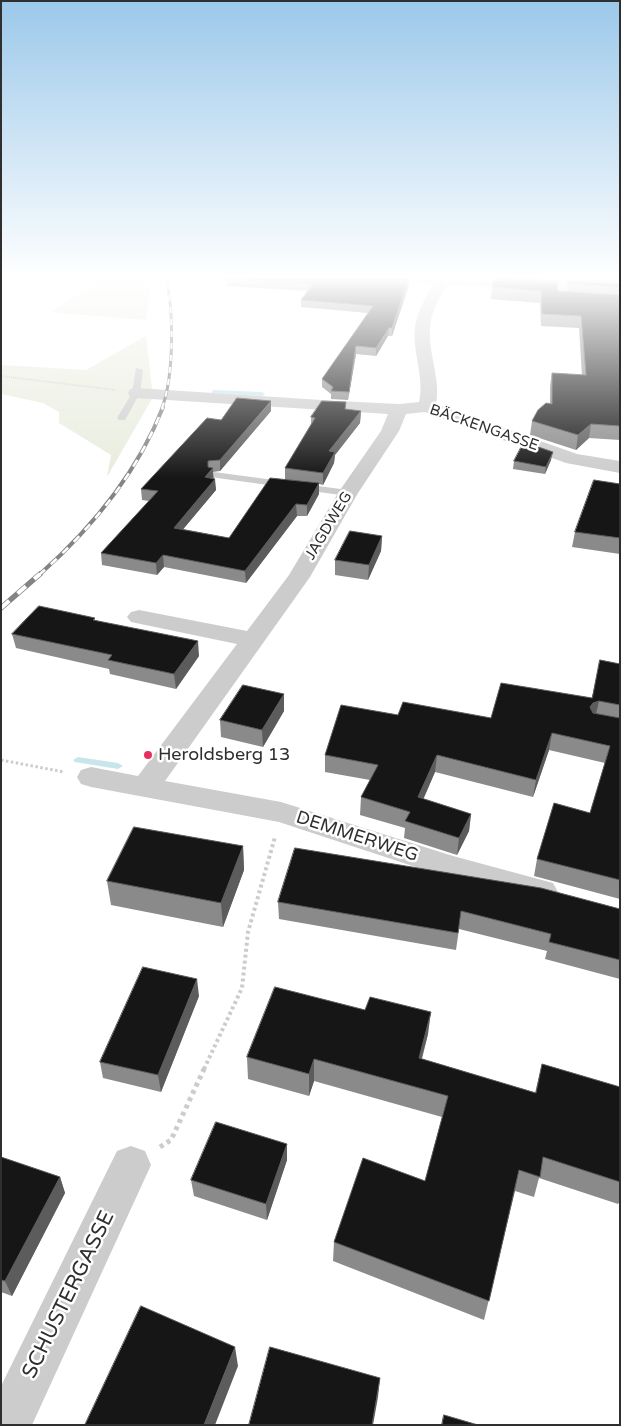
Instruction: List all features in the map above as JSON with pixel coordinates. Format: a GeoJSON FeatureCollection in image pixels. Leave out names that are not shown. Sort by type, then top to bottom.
{"type":"FeatureCollection","features":[{"type":"Feature","properties":{"kind":"street"},"geometry":{"type":"LineString","coordinates":[[423,345],[431,394],[426,407]]}},
{"type":"Feature","properties":{"kind":"street","name":"BÄCKENGASSE"},"geometry":{"type":"LineString","coordinates":[[136,393],[399,409],[426,407],[573,459],[620,467]]}},
{"type":"Feature","properties":{"kind":"street","name":"JAGDWEG"},"geometry":{"type":"LineString","coordinates":[[146,786],[299,577],[348,493],[390,431],[399,409]]}},
{"type":"Feature","properties":{"kind":"street"},"geometry":{"type":"LineString","coordinates":[[139,617],[254,640]]}},
{"type":"Feature","properties":{"kind":"street","name":"DEMMERWEG"},"geometry":{"type":"LineString","coordinates":[[90,777],[282,812],[452,867],[564,898]]}},
{"type":"Feature","properties":{"kind":"street","name":"SCHUSTERGASSE"},"geometry":{"type":"LineString","coordinates":[[7,1425],[131,1165]]}},
{"type":"Feature","properties":{"kind":"lane"},"geometry":{"type":"LineString","coordinates":[[122,418],[136,393],[139,370]]}},
{"type":"Feature","properties":{"kind":"lane"},"geometry":{"type":"LineString","coordinates":[[214,475],[348,493]]}},
{"type":"Feature","properties":{"kind":"path"},"geometry":{"type":"LineString","coordinates":[[1,376],[136,393]]}},
{"type":"Feature","properties":{"kind":"path"},"geometry":{"type":"LineString","coordinates":[[1,760],[90,777]]}},
{"type":"Feature","properties":{"kind":"path"},"geometry":{"type":"LineString","coordinates":[[131,1165],[171,1140],[242,988],[248,932],[282,812]]}},
{"type":"Feature","properties":{"kind":"shaded area"},"geometry":{"type":"Polygon","coordinates":[[[131,345],[147,345],[153,397],[107,477],[111,455],[59,423],[59,412],[43,403],[1,394],[1,365],[86,370],[131,345]]]}},
{"type":"Feature","properties":{"kind":"building"},"geometry":{"type":"Polygon","coordinates":[[[346,345],[378,345],[376,348],[356,346],[349,392],[331,391],[333,387],[322,379],[346,345]]]}},
{"type":"Feature","properties":{"kind":"building"},"geometry":{"type":"Polygon","coordinates":[[[583,345],[620,345],[620,426],[591,424],[578,435],[532,421],[538,410],[546,403],[552,404],[552,373],[586,375],[583,345]]]}},
{"type":"Feature","properties":{"kind":"building"},"geometry":{"type":"Polygon","coordinates":[[[237,398],[271,401],[220,460],[208,461],[208,467],[213,468],[205,477],[215,479],[174,528],[229,538],[270,478],[319,483],[307,505],[296,504],[245,571],[163,555],[156,563],[101,553],[158,491],[141,489],[207,418],[221,420],[237,398]]]}},
{"type":"Feature","properties":{"kind":"building"},"geometry":{"type":"Polygon","coordinates":[[[322,401],[346,402],[345,409],[361,411],[329,451],[335,452],[323,473],[285,468],[315,418],[311,417],[322,401]]]}},
{"type":"Feature","properties":{"kind":"building"},"geometry":{"type":"Polygon","coordinates":[[[524,442],[553,452],[546,467],[514,461],[524,442]]]}},
{"type":"Feature","properties":{"kind":"building"},"geometry":{"type":"Polygon","coordinates":[[[594,480],[620,484],[620,538],[575,532],[594,480]]]}},
{"type":"Feature","properties":{"kind":"building"},"geometry":{"type":"Polygon","coordinates":[[[350,531],[382,536],[369,565],[335,560],[350,531]]]}},
{"type":"Feature","properties":{"kind":"building"},"geometry":{"type":"Polygon","coordinates":[[[39,606],[95,618],[93,620],[198,641],[174,674],[108,660],[112,655],[12,634],[39,606]]]}},
{"type":"Feature","properties":{"kind":"building"},"geometry":{"type":"Polygon","coordinates":[[[600,660],[620,664],[620,705],[599,701],[593,703],[590,707],[593,713],[620,718],[620,880],[537,859],[554,803],[590,813],[610,746],[552,733],[536,780],[437,755],[418,797],[471,814],[459,838],[405,821],[410,812],[361,797],[378,765],[325,755],[341,705],[398,715],[403,702],[491,718],[501,683],[592,698],[600,660]]]}},
{"type":"Feature","properties":{"kind":"building"},"geometry":{"type":"Polygon","coordinates":[[[243,685],[284,694],[262,730],[220,720],[243,685]]]}},
{"type":"Feature","properties":{"kind":"building"},"geometry":{"type":"Polygon","coordinates":[[[134,827],[243,846],[221,903],[107,881],[134,827]]]}},
{"type":"Feature","properties":{"kind":"building"},"geometry":{"type":"Polygon","coordinates":[[[295,848],[541,888],[620,909],[620,960],[549,942],[551,934],[461,911],[458,933],[278,902],[295,848]]]}},
{"type":"Feature","properties":{"kind":"building"},"geometry":{"type":"Polygon","coordinates":[[[143,967],[197,979],[158,1075],[100,1062],[143,967]]]}},
{"type":"Feature","properties":{"kind":"building"},"geometry":{"type":"Polygon","coordinates":[[[275,987],[365,1010],[370,997],[431,1012],[419,1058],[536,1093],[542,1064],[620,1087],[620,1182],[543,1157],[540,1177],[519,1170],[489,1301],[334,1242],[363,1158],[425,1181],[448,1096],[314,1059],[309,1074],[247,1057],[275,987]]]}},
{"type":"Feature","properties":{"kind":"building"},"geometry":{"type":"Polygon","coordinates":[[[216,1122],[287,1144],[266,1204],[191,1180],[216,1122]]]}},
{"type":"Feature","properties":{"kind":"building"},"geometry":{"type":"Polygon","coordinates":[[[1,1157],[60,1177],[5,1281],[1,1280],[1,1157]]]}},
{"type":"Feature","properties":{"kind":"building"},"geometry":{"type":"Polygon","coordinates":[[[141,1306],[235,1347],[204,1425],[85,1425],[141,1306]]]}},
{"type":"Feature","properties":{"kind":"building"},"geometry":{"type":"Polygon","coordinates":[[[270,1347],[380,1378],[372,1425],[249,1425],[270,1347]]]}},
{"type":"Feature","properties":{"kind":"building"},"geometry":{"type":"Polygon","coordinates":[[[444,1415],[478,1425],[442,1425],[444,1415]]]}},
{"type":"Feature","properties":{"kind":"waterway"},"geometry":{"type":"LineString","coordinates":[[214,392],[262,394]]}},
{"type":"Feature","properties":{"kind":"waterway"},"geometry":{"type":"LineString","coordinates":[[78,760],[118,766]]}},
{"type":"Feature","properties":{"kind":"railway"},"geometry":{"type":"LineString","coordinates":[[162,408],[169,379],[172,345]]}},
{"type":"Feature","properties":{"kind":"railway"},"geometry":{"type":"LineString","coordinates":[[39,575],[95,519],[111,498],[140,455],[163,407]]}},
{"type":"Feature","properties":{"kind":"railway"},"geometry":{"type":"LineString","coordinates":[[1,608],[40,574]]}},
{"type":"Feature","properties":{"kind":"place","name":"Heroldsberg 13"},"geometry":{"type":"Point","coordinates":[148,755]}}]}
